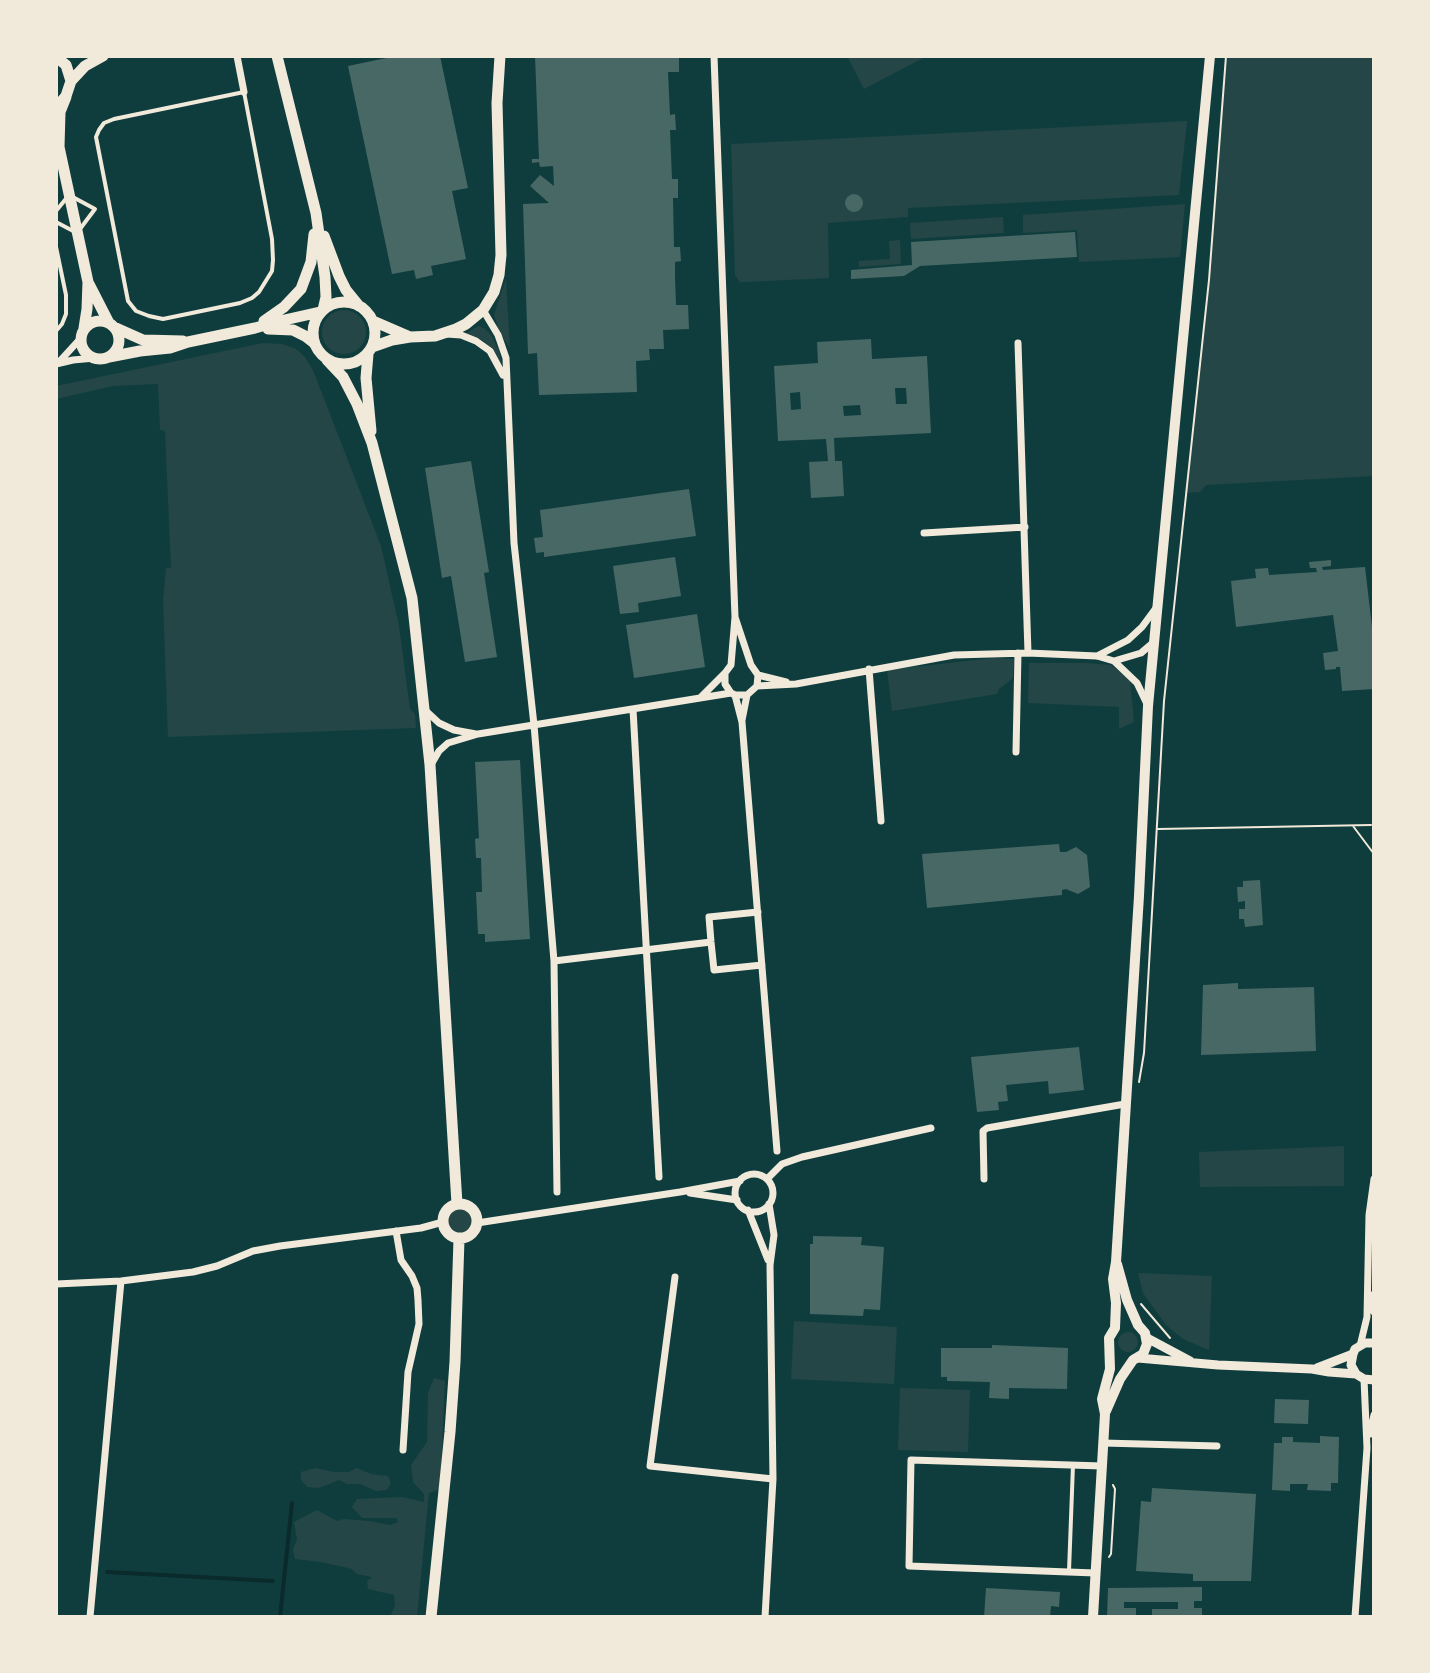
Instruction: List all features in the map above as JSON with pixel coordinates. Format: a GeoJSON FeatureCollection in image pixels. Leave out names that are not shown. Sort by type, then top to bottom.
{"type":"FeatureCollection","features":[{"type":"Feature","properties":{"kind":"main road"},"geometry":{"type":"LineString","coordinates":[[103,56],[85,66],[71,81],[60,112],[57,145],[88,282],[84,351],[95,358],[170,348],[322,311],[338,302],[360,306]]}},
{"type":"Feature","properties":{"kind":"main road"},"geometry":{"type":"LineString","coordinates":[[277,56],[316,213],[346,290],[373,321],[375,334],[366,378],[372,443]]}},
{"type":"Feature","properties":{"kind":"main road"},"geometry":{"type":"LineString","coordinates":[[327,360],[344,365],[361,360],[370,350],[410,337],[444,334],[466,324],[483,310],[497,284],[501,255],[497,103],[492,56]]}},
{"type":"Feature","properties":{"kind":"main road"},"geometry":{"type":"LineString","coordinates":[[497,103],[500,56]]}},
{"type":"Feature","properties":{"kind":"main road"},"geometry":{"type":"LineString","coordinates":[[1093,1617],[1105,1414],[1102,1399],[1109,1375],[1109,1338],[1115,1328],[1113,1279],[1139,896],[1148,706],[1210,56]]}},
{"type":"Feature","properties":{"kind":"main road"},"geometry":{"type":"LineString","coordinates":[[56,57],[66,65],[71,81]]}},
{"type":"Feature","properties":{"kind":"main road"},"geometry":{"type":"LineString","coordinates":[[56,104],[66,96]]}},
{"type":"Feature","properties":{"kind":"main road"},"geometry":{"type":"LineString","coordinates":[[316,213],[326,287],[322,311],[314,324],[312,337],[319,353],[343,377],[372,443],[412,598],[430,765],[457,1204]]}},
{"type":"Feature","properties":{"kind":"main road"},"geometry":{"type":"LineString","coordinates":[[255,328],[284,307],[301,289],[311,262],[316,213]]}},
{"type":"Feature","properties":{"kind":"main road"},"geometry":{"type":"LineString","coordinates":[[88,282],[120,340],[109,357]]}},
{"type":"Feature","properties":{"kind":"main road"},"geometry":{"type":"LineString","coordinates":[[83,333],[95,321],[101,320],[143,340],[188,342]]}},
{"type":"Feature","properties":{"kind":"main road"},"geometry":{"type":"LineString","coordinates":[[373,321],[410,337]]}},
{"type":"Feature","properties":{"kind":"main road"},"geometry":{"type":"LineString","coordinates":[[255,328],[293,330],[314,343]]}},
{"type":"Feature","properties":{"kind":"main road"},"geometry":{"type":"LineString","coordinates":[[457,1204],[472,1208],[477,1217],[473,1232],[459,1239],[446,1232],[443,1222],[445,1212],[457,1204]]}},
{"type":"Feature","properties":{"kind":"main road"},"geometry":{"type":"LineString","coordinates":[[431,1617],[450,1432],[459,1239]]}},
{"type":"Feature","properties":{"kind":"main road"},"geometry":{"type":"LineString","coordinates":[[1105,1414],[1115,1387],[1146,1349],[1147,1338],[1127,1300],[1116,1262]]}},
{"type":"Feature","properties":{"kind":"main road"},"geometry":{"type":"LineString","coordinates":[[1115,1328],[1126,1323],[1138,1325]]}},
{"type":"Feature","properties":{"kind":"main road"},"geometry":{"type":"LineString","coordinates":[[1110,1348],[1122,1360],[1135,1359]]}},
{"type":"Feature","properties":{"kind":"street"},"geometry":{"type":"LineString","coordinates":[[237,56],[244,92]]}},
{"type":"Feature","properties":{"kind":"street"},"geometry":{"type":"LineString","coordinates":[[699,699],[731,665],[735,617],[714,56]]}},
{"type":"Feature","properties":{"kind":"street"},"geometry":{"type":"LineString","coordinates":[[483,310],[498,335],[506,358],[514,543],[534,725],[554,961],[557,1192]]}},
{"type":"Feature","properties":{"kind":"street"},"geometry":{"type":"LineString","coordinates":[[57,364],[83,333]]}},
{"type":"Feature","properties":{"kind":"street"},"geometry":{"type":"LineString","coordinates":[[444,334],[461,335],[490,351],[506,382]]}},
{"type":"Feature","properties":{"kind":"street"},"geometry":{"type":"LineString","coordinates":[[1018,343],[1028,653]]}},
{"type":"Feature","properties":{"kind":"street"},"geometry":{"type":"LineString","coordinates":[[57,364],[95,358]]}},
{"type":"Feature","properties":{"kind":"street"},"geometry":{"type":"LineString","coordinates":[[924,533],[1025,527]]}},
{"type":"Feature","properties":{"kind":"street"},"geometry":{"type":"LineString","coordinates":[[1097,656],[1128,640],[1145,625],[1158,604]]}},
{"type":"Feature","properties":{"kind":"street"},"geometry":{"type":"LineString","coordinates":[[735,617],[751,665],[758,675],[757,686]]}},
{"type":"Feature","properties":{"kind":"street"},"geometry":{"type":"LineString","coordinates":[[1114,661],[1141,653],[1154,642]]}},
{"type":"Feature","properties":{"kind":"street"},"geometry":{"type":"LineString","coordinates":[[1016,752],[1018,653]]}},
{"type":"Feature","properties":{"kind":"street"},"geometry":{"type":"LineString","coordinates":[[742,722],[747,695],[757,686],[796,684],[954,655],[1028,653],[1097,656],[1114,661],[1137,683],[1148,706]]}},
{"type":"Feature","properties":{"kind":"street"},"geometry":{"type":"LineString","coordinates":[[731,665],[741,662],[751,665]]}},
{"type":"Feature","properties":{"kind":"street"},"geometry":{"type":"LineString","coordinates":[[869,669],[881,821]]}},
{"type":"Feature","properties":{"kind":"street"},"geometry":{"type":"LineString","coordinates":[[725,673],[725,684],[733,694],[742,722],[777,1151]]}},
{"type":"Feature","properties":{"kind":"street"},"geometry":{"type":"LineString","coordinates":[[758,675],[796,684]]}},
{"type":"Feature","properties":{"kind":"street"},"geometry":{"type":"LineString","coordinates":[[430,765],[448,743],[478,734],[733,694],[747,695]]}},
{"type":"Feature","properties":{"kind":"street"},"geometry":{"type":"LineString","coordinates":[[633,709],[659,1177]]}},
{"type":"Feature","properties":{"kind":"street"},"geometry":{"type":"LineString","coordinates":[[425,710],[439,723],[454,730],[478,734]]}},
{"type":"Feature","properties":{"kind":"street"},"geometry":{"type":"LineString","coordinates":[[758,912],[709,917],[714,970],[762,965]]}},
{"type":"Feature","properties":{"kind":"street"},"geometry":{"type":"LineString","coordinates":[[554,961],[711,942]]}},
{"type":"Feature","properties":{"kind":"street"},"geometry":{"type":"LineString","coordinates":[[984,1179],[983,1131],[987,1128],[1125,1104]]}},
{"type":"Feature","properties":{"kind":"street"},"geometry":{"type":"LineString","coordinates":[[767,1179],[782,1164],[802,1157],[931,1128]]}},
{"type":"Feature","properties":{"kind":"street"},"geometry":{"type":"LineString","coordinates":[[477,1223],[680,1192],[740,1181],[753,1174],[767,1179],[773,1189],[769,1204],[774,1235],[770,1265],[773,1479],[765,1617]]}},
{"type":"Feature","properties":{"kind":"street"},"geometry":{"type":"LineString","coordinates":[[1355,1617],[1367,1448],[1365,1378],[1351,1365],[1367,1317],[1374,1179]]}},
{"type":"Feature","properties":{"kind":"street"},"geometry":{"type":"LineString","coordinates":[[737,1200],[736,1190],[740,1181]]}},
{"type":"Feature","properties":{"kind":"street"},"geometry":{"type":"LineString","coordinates":[[680,1192],[737,1200],[748,1210],[770,1265]]}},
{"type":"Feature","properties":{"kind":"street"},"geometry":{"type":"LineString","coordinates":[[748,1210],[758,1211],[769,1204]]}},
{"type":"Feature","properties":{"kind":"street"},"geometry":{"type":"LineString","coordinates":[[56,1284],[121,1281],[193,1272],[253,1251],[421,1228],[443,1222]]}},
{"type":"Feature","properties":{"kind":"street"},"geometry":{"type":"LineString","coordinates":[[396,1231],[401,1260],[417,1288],[419,1324],[408,1372],[403,1450]]}},
{"type":"Feature","properties":{"kind":"street"},"geometry":{"type":"LineString","coordinates":[[675,1277],[650,1466],[773,1479]]}},
{"type":"Feature","properties":{"kind":"street"},"geometry":{"type":"LineString","coordinates":[[1368,1277],[1374,1312]]}},
{"type":"Feature","properties":{"kind":"street"},"geometry":{"type":"LineString","coordinates":[[90,1617],[121,1281]]}},
{"type":"Feature","properties":{"kind":"street"},"geometry":{"type":"LineString","coordinates":[[1147,1338],[1193,1362]]}},
{"type":"Feature","properties":{"kind":"street"},"geometry":{"type":"LineString","coordinates":[[1312,1369],[1334,1362],[1365,1343],[1374,1343]]}},
{"type":"Feature","properties":{"kind":"street"},"geometry":{"type":"LineString","coordinates":[[1135,1359],[1312,1369],[1365,1378]]}},
{"type":"Feature","properties":{"kind":"street"},"geometry":{"type":"LineString","coordinates":[[1367,1448],[1374,1415]]}},
{"type":"Feature","properties":{"kind":"street"},"geometry":{"type":"LineString","coordinates":[[1103,1443],[1217,1446]]}},
{"type":"Feature","properties":{"kind":"street"},"geometry":{"type":"LineString","coordinates":[[1095,1573],[909,1566],[911,1460],[1102,1466]]}},
{"type":"Feature","properties":{"kind":"lane"},"geometry":{"type":"LineString","coordinates":[[244,92],[272,239],[272,271],[252,298],[240,303],[163,319],[136,311],[128,301],[96,137],[99,130],[104,123],[114,119],[244,92]]}},
{"type":"Feature","properties":{"kind":"lane"},"geometry":{"type":"LineString","coordinates":[[56,211],[69,195],[95,209],[77,233],[56,222]]}},
{"type":"Feature","properties":{"kind":"lane"},"geometry":{"type":"LineString","coordinates":[[56,247],[66,295],[66,314],[56,331]]}},
{"type":"Feature","properties":{"kind":"lane"},"geometry":{"type":"LineString","coordinates":[[1069,1573],[1073,1465]]}},
{"type":"Feature","properties":{"kind":"path"},"geometry":{"type":"LineString","coordinates":[[1138,1088],[1144,1053],[1164,701],[1209,280],[1226,56]]}},
{"type":"Feature","properties":{"kind":"path"},"geometry":{"type":"LineString","coordinates":[[1352,825],[1374,854]]}},
{"type":"Feature","properties":{"kind":"path"},"geometry":{"type":"LineString","coordinates":[[1158,829],[1371,825]]}},
{"type":"Feature","properties":{"kind":"path"},"geometry":{"type":"LineString","coordinates":[[1135,1298],[1170,1337],[1167,1349]]}},
{"type":"Feature","properties":{"kind":"path"},"geometry":{"type":"LineString","coordinates":[[1106,1561],[1111,1554],[1112,1541],[1115,1489],[1111,1480]]}},
{"type":"Feature","properties":{"kind":"shaded area"},"geometry":{"type":"Polygon","coordinates":[[[847,56],[927,56],[864,89],[847,56]]]}},
{"type":"Feature","properties":{"kind":"shaded area"},"geometry":{"type":"Polygon","coordinates":[[[1226,56],[1374,56],[1374,476],[1206,485],[1200,492],[1185,493],[1208,296],[1226,56]]]}},
{"type":"Feature","properties":{"kind":"shaded area"},"geometry":{"type":"Polygon","coordinates":[[[1187,121],[1179,195],[908,208],[908,217],[828,223],[829,278],[740,282],[735,275],[731,144],[1187,121]]]}},
{"type":"Feature","properties":{"kind":"shaded area"},"geometry":{"type":"Polygon","coordinates":[[[1185,204],[1180,257],[1079,262],[1077,230],[1023,233],[1023,215],[1185,204]]]}},
{"type":"Feature","properties":{"kind":"shaded area"},"geometry":{"type":"Polygon","coordinates":[[[1003,217],[1004,233],[911,239],[910,223],[1003,217]]]}},
{"type":"Feature","properties":{"kind":"shaded area"},"geometry":{"type":"Polygon","coordinates":[[[900,240],[901,264],[859,267],[859,261],[890,259],[889,241],[900,240]]]}},
{"type":"Feature","properties":{"kind":"shaded area"},"geometry":{"type":"Polygon","coordinates":[[[506,279],[510,348],[500,333],[494,315],[506,279]]]}},
{"type":"Feature","properties":{"kind":"shaded area"},"geometry":{"type":"Polygon","coordinates":[[[344,310],[359,317],[366,332],[359,347],[344,354],[329,347],[322,332],[329,317],[344,310]]]}},
{"type":"Feature","properties":{"kind":"shaded area"},"geometry":{"type":"Polygon","coordinates":[[[479,326],[491,335],[502,365],[492,348],[466,333],[479,326]]]}},
{"type":"Feature","properties":{"kind":"shaded area"},"geometry":{"type":"Polygon","coordinates":[[[263,343],[282,344],[296,349],[313,370],[381,546],[399,626],[410,709],[415,714],[416,728],[168,737],[163,601],[166,568],[171,568],[165,431],[160,430],[158,384],[113,386],[56,399],[56,386],[263,343]]]}},
{"type":"Feature","properties":{"kind":"shaded area"},"geometry":{"type":"Polygon","coordinates":[[[993,658],[1014,659],[1013,678],[997,694],[892,711],[887,670],[993,658]]]}},
{"type":"Feature","properties":{"kind":"shaded area"},"geometry":{"type":"Polygon","coordinates":[[[1029,663],[1111,665],[1130,680],[1134,722],[1119,729],[1119,707],[1028,703],[1029,663]]]}},
{"type":"Feature","properties":{"kind":"shaded area"},"geometry":{"type":"Polygon","coordinates":[[[1344,1146],[1344,1186],[1200,1187],[1199,1152],[1344,1146]]]}},
{"type":"Feature","properties":{"kind":"shaded area"},"geometry":{"type":"Polygon","coordinates":[[[460,1209],[469,1212],[472,1221],[469,1230],[460,1233],[451,1230],[448,1221],[451,1212],[460,1209]]]}},
{"type":"Feature","properties":{"kind":"shaded area"},"geometry":{"type":"Polygon","coordinates":[[[1138,1273],[1212,1276],[1209,1350],[1183,1339],[1166,1325],[1143,1293],[1138,1273]]]}},
{"type":"Feature","properties":{"kind":"shaded area"},"geometry":{"type":"Polygon","coordinates":[[[794,1321],[897,1327],[894,1384],[791,1379],[794,1321]]]}},
{"type":"Feature","properties":{"kind":"shaded area"},"geometry":{"type":"Polygon","coordinates":[[[1128,1332],[1135,1335],[1138,1342],[1135,1349],[1128,1352],[1121,1349],[1118,1342],[1121,1335],[1128,1332]]]}},
{"type":"Feature","properties":{"kind":"shaded area"},"geometry":{"type":"Polygon","coordinates":[[[434,1378],[445,1381],[440,1489],[429,1493],[417,1617],[390,1617],[395,1605],[394,1595],[368,1589],[367,1581],[372,1577],[357,1574],[352,1569],[295,1559],[293,1550],[297,1539],[294,1522],[317,1510],[337,1521],[344,1519],[390,1525],[398,1522],[397,1518],[362,1518],[352,1507],[357,1499],[402,1497],[424,1502],[424,1494],[413,1482],[411,1465],[427,1442],[428,1393],[434,1378]]]}},
{"type":"Feature","properties":{"kind":"shaded area"},"geometry":{"type":"Polygon","coordinates":[[[900,1388],[970,1390],[968,1452],[898,1450],[900,1388]]]}},
{"type":"Feature","properties":{"kind":"shaded area"},"geometry":{"type":"Polygon","coordinates":[[[315,1468],[349,1472],[357,1468],[388,1476],[391,1483],[387,1490],[376,1491],[339,1480],[319,1488],[307,1487],[301,1480],[301,1472],[315,1468]]]}},
{"type":"Feature","properties":{"kind":"building"},"geometry":{"type":"Polygon","coordinates":[[[396,56],[440,56],[468,188],[452,191],[466,259],[431,266],[433,275],[416,279],[414,270],[392,274],[348,66],[396,56]]]}},
{"type":"Feature","properties":{"kind":"building"},"geometry":{"type":"Polygon","coordinates":[[[535,56],[679,56],[679,72],[668,72],[670,115],[675,114],[676,130],[670,130],[672,179],[678,179],[678,198],[673,198],[674,247],[680,247],[681,261],[675,262],[676,305],[688,305],[689,329],[663,330],[664,349],[649,349],[650,360],[636,361],[637,392],[539,395],[537,353],[528,354],[523,204],[549,203],[530,186],[540,175],[554,186],[553,166],[540,167],[539,162],[532,163],[532,159],[539,159],[535,56]]]}},
{"type":"Feature","properties":{"kind":"building"},"geometry":{"type":"Polygon","coordinates":[[[854,194],[863,203],[854,212],[845,203],[854,194]]]}},
{"type":"Feature","properties":{"kind":"building"},"geometry":{"type":"Polygon","coordinates":[[[1075,232],[1077,257],[920,266],[904,276],[851,279],[851,270],[912,265],[911,242],[1075,232]]]}},
{"type":"Feature","properties":{"kind":"building"},"geometry":{"type":"Polygon","coordinates":[[[871,339],[872,359],[927,356],[931,433],[834,438],[835,461],[842,461],[844,496],[811,498],[809,462],[828,461],[826,439],[778,441],[774,366],[818,363],[817,342],[871,339]],[[895,388],[896,404],[907,404],[906,388],[895,388]],[[800,392],[790,393],[791,410],[801,409],[800,392]],[[860,405],[843,406],[844,416],[861,415],[860,405]]]}},
{"type":"Feature","properties":{"kind":"building"},"geometry":{"type":"Polygon","coordinates":[[[471,461],[489,572],[484,573],[497,657],[465,662],[451,576],[442,578],[425,468],[471,461]]]}},
{"type":"Feature","properties":{"kind":"building"},"geometry":{"type":"Polygon","coordinates":[[[689,489],[696,536],[544,557],[544,552],[536,553],[534,538],[543,537],[540,510],[689,489]]]}},
{"type":"Feature","properties":{"kind":"building"},"geometry":{"type":"Polygon","coordinates":[[[675,557],[681,596],[638,603],[639,612],[620,614],[613,566],[675,557]]]}},
{"type":"Feature","properties":{"kind":"building"},"geometry":{"type":"Polygon","coordinates":[[[1331,560],[1331,566],[1322,567],[1323,570],[1365,567],[1374,644],[1374,689],[1342,691],[1340,667],[1325,670],[1323,653],[1338,651],[1333,615],[1236,627],[1231,581],[1256,578],[1255,569],[1268,568],[1269,575],[1317,572],[1316,568],[1310,568],[1309,562],[1331,560]]]}},
{"type":"Feature","properties":{"kind":"building"},"geometry":{"type":"Polygon","coordinates":[[[697,614],[705,667],[634,678],[626,625],[697,614]]]}},
{"type":"Feature","properties":{"kind":"building"},"geometry":{"type":"Polygon","coordinates":[[[520,760],[530,939],[485,942],[485,934],[478,934],[476,892],[482,892],[481,858],[476,858],[475,839],[479,838],[475,762],[520,760]]]}},
{"type":"Feature","properties":{"kind":"building"},"geometry":{"type":"Polygon","coordinates":[[[1059,844],[1060,852],[1076,847],[1087,855],[1090,887],[1078,894],[1066,889],[1062,890],[1062,895],[927,908],[922,854],[1059,844]]]}},
{"type":"Feature","properties":{"kind":"building"},"geometry":{"type":"Polygon","coordinates":[[[1260,880],[1263,925],[1245,927],[1244,919],[1239,919],[1239,909],[1245,909],[1245,901],[1238,902],[1237,887],[1243,887],[1243,881],[1260,880]]]}},
{"type":"Feature","properties":{"kind":"building"},"geometry":{"type":"Polygon","coordinates":[[[1238,983],[1238,989],[1314,987],[1316,1051],[1201,1055],[1203,985],[1238,983]]]}},
{"type":"Feature","properties":{"kind":"building"},"geometry":{"type":"Polygon","coordinates":[[[1079,1047],[1084,1090],[1049,1094],[1048,1081],[1006,1085],[1008,1101],[998,1102],[999,1110],[977,1112],[971,1057],[1079,1047]]]}},
{"type":"Feature","properties":{"kind":"building"},"geometry":{"type":"Polygon","coordinates":[[[813,1236],[862,1237],[861,1245],[884,1247],[880,1310],[864,1309],[863,1316],[810,1314],[810,1244],[813,1244],[813,1236]]]}},
{"type":"Feature","properties":{"kind":"building"},"geometry":{"type":"Polygon","coordinates":[[[992,1345],[1068,1348],[1067,1389],[1009,1388],[1009,1399],[989,1398],[990,1382],[947,1381],[947,1377],[941,1377],[941,1348],[992,1348],[992,1345]]]}},
{"type":"Feature","properties":{"kind":"building"},"geometry":{"type":"Polygon","coordinates":[[[1275,1399],[1309,1400],[1308,1424],[1274,1423],[1275,1399]]]}},
{"type":"Feature","properties":{"kind":"building"},"geometry":{"type":"Polygon","coordinates":[[[1320,1436],[1339,1437],[1338,1483],[1331,1483],[1331,1491],[1307,1490],[1308,1484],[1290,1484],[1290,1491],[1272,1490],[1274,1443],[1282,1443],[1282,1437],[1293,1437],[1293,1442],[1320,1443],[1320,1436]]]}},
{"type":"Feature","properties":{"kind":"building"},"geometry":{"type":"Polygon","coordinates":[[[1152,1488],[1256,1494],[1251,1581],[1193,1581],[1193,1574],[1136,1571],[1141,1501],[1151,1502],[1152,1488]]]}},
{"type":"Feature","properties":{"kind":"building"},"geometry":{"type":"Polygon","coordinates":[[[1202,1587],[1202,1601],[1194,1601],[1194,1608],[1202,1608],[1202,1617],[1152,1617],[1152,1609],[1178,1609],[1178,1602],[1124,1602],[1124,1608],[1136,1608],[1136,1617],[1107,1617],[1108,1588],[1202,1587]]]}},
{"type":"Feature","properties":{"kind":"building"},"geometry":{"type":"Polygon","coordinates":[[[986,1588],[1060,1592],[1059,1607],[1051,1606],[1050,1617],[984,1617],[986,1588]]]}},
{"type":"Feature","properties":{"kind":"waterway"},"geometry":{"type":"LineString","coordinates":[[280,1617],[292,1503]]}},
{"type":"Feature","properties":{"kind":"waterway"},"geometry":{"type":"LineString","coordinates":[[107,1572],[273,1581]]}}]}
